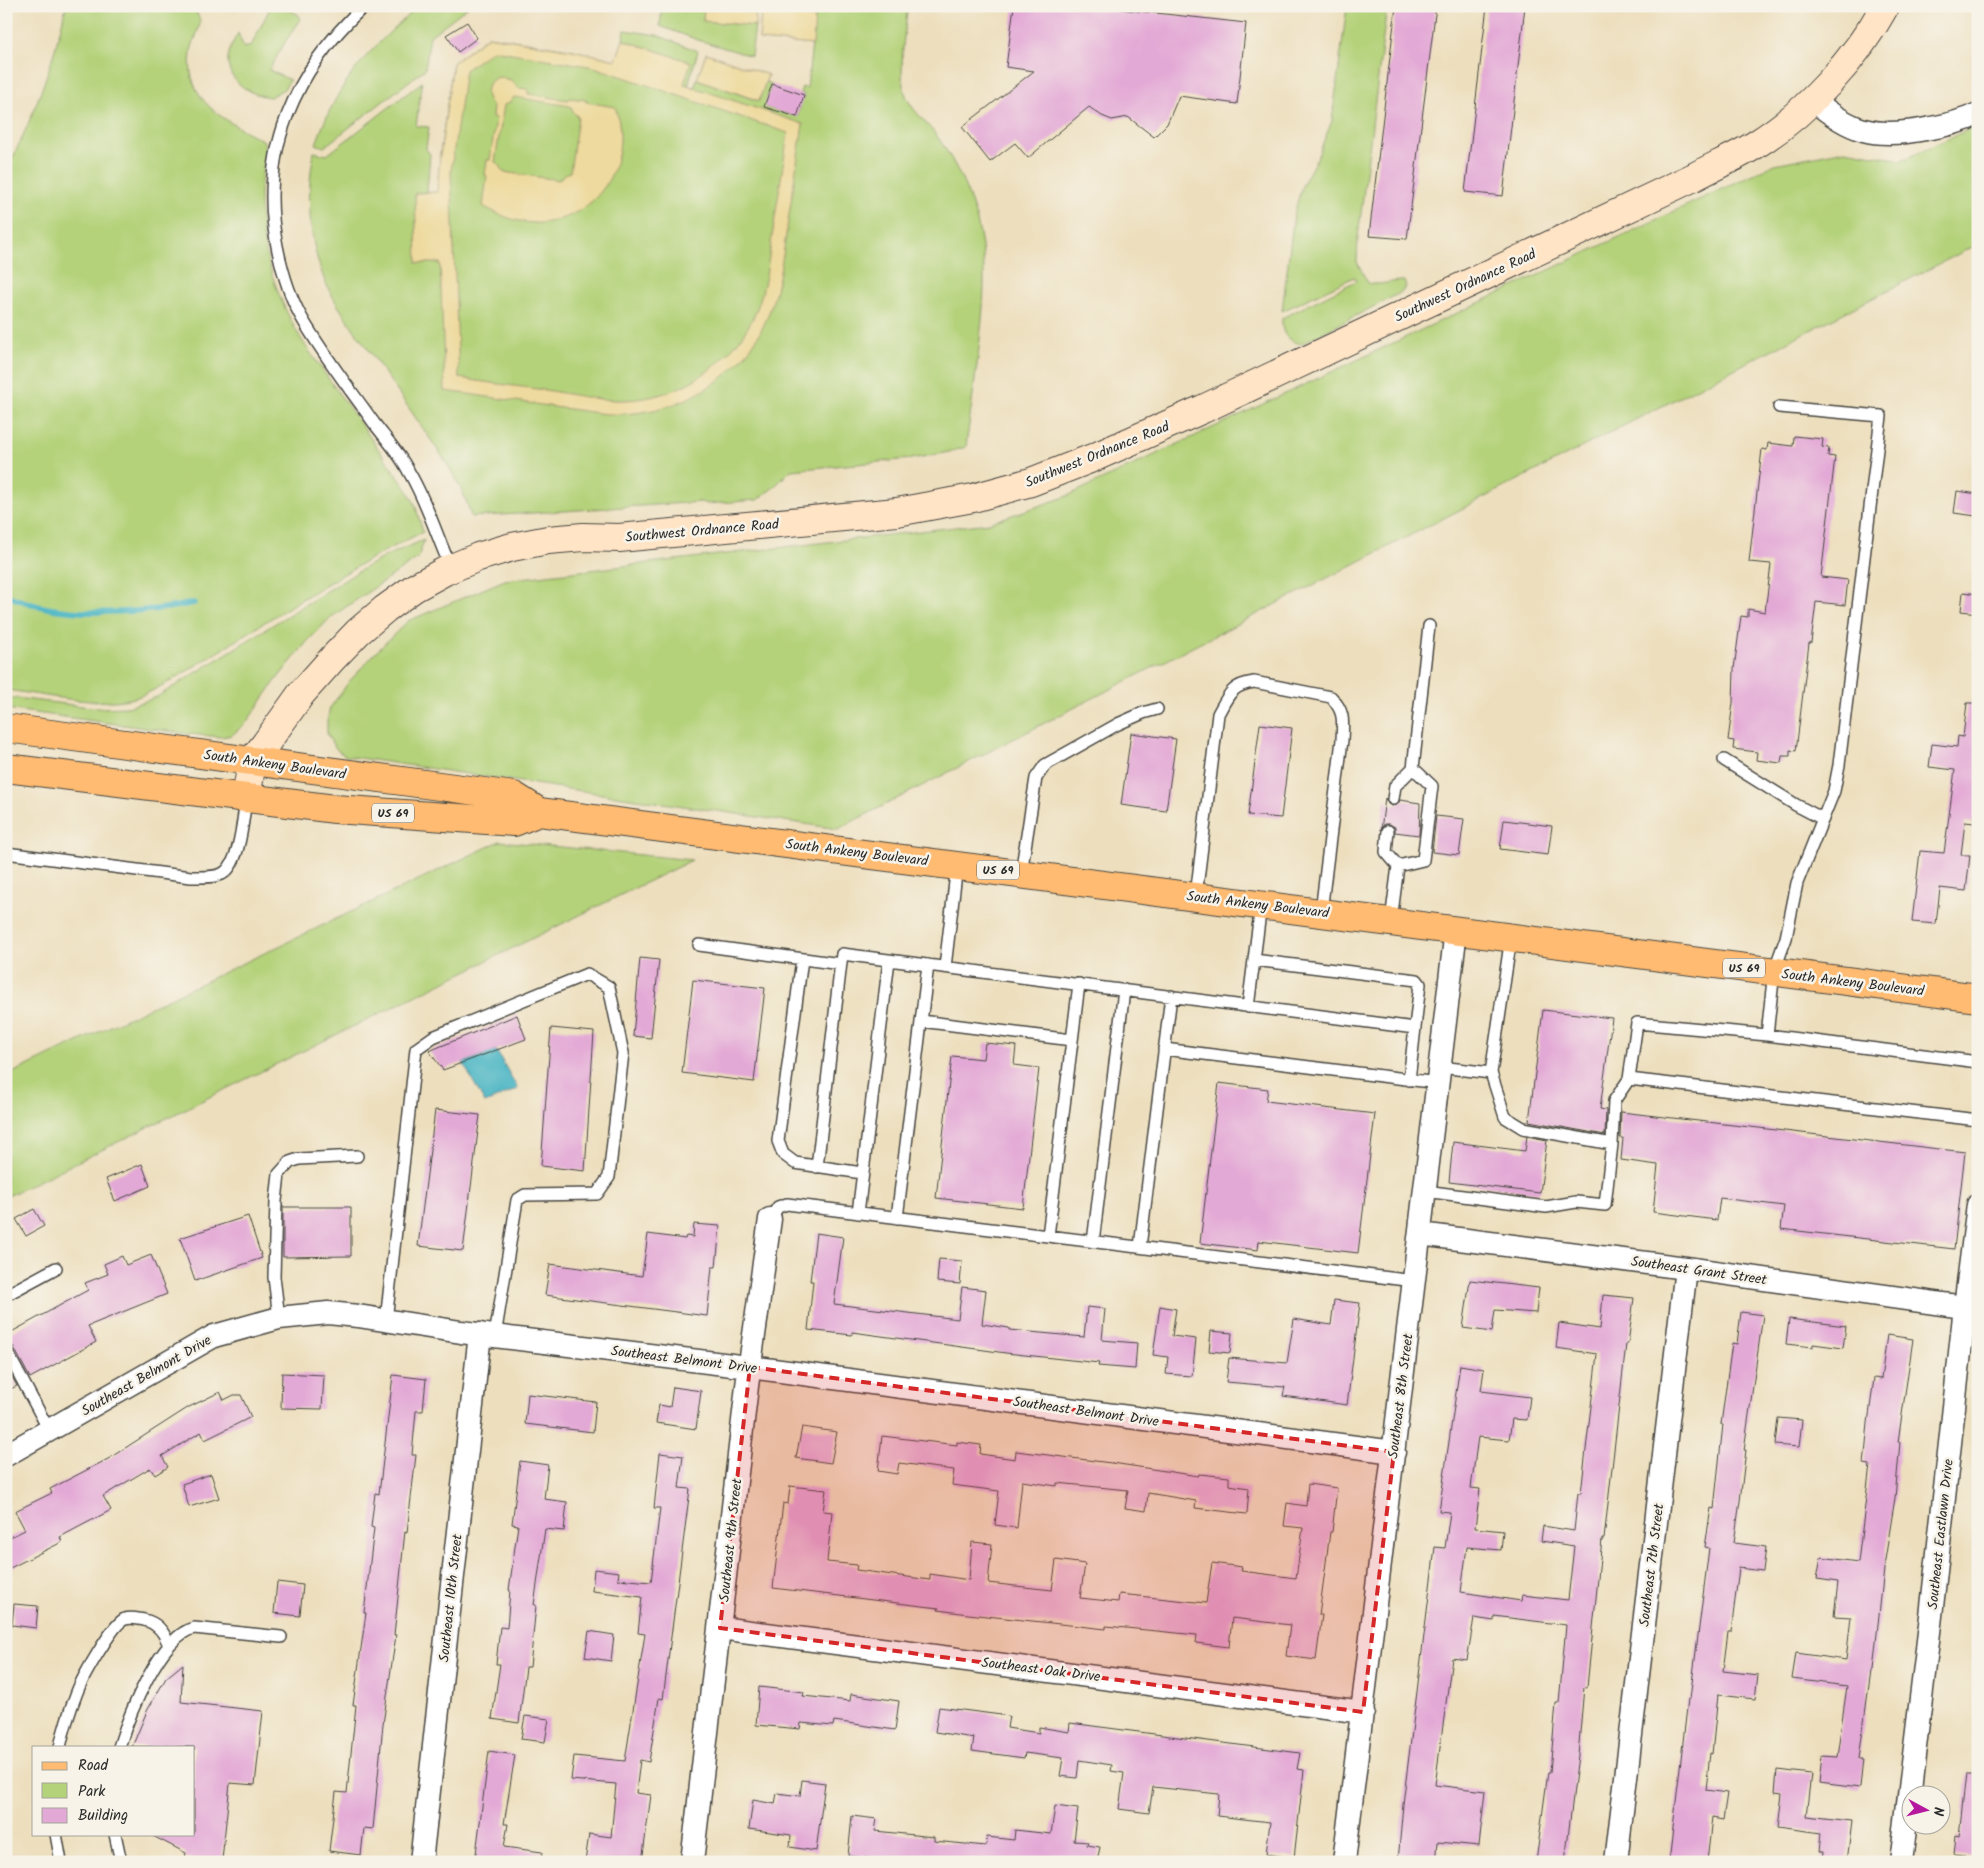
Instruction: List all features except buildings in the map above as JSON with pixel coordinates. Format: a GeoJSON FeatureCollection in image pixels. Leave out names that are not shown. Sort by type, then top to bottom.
{"type":"FeatureCollection","features":[{"type":"Feature","properties":{"kind":"main road","name":"South Ankeny Boulevard"},"geometry":{"type":"LineString","coordinates":[[6,728],[514,796],[539,812],[1978,998]]}},
{"type":"Feature","properties":{"kind":"main road","name":"South Ankeny Boulevard"},"geometry":{"type":"LineString","coordinates":[[6,768],[335,809],[514,822],[539,812]]}},
{"type":"Feature","properties":{"kind":"street","name":"Southwest Ordnance Road"},"geometry":{"type":"LineString","coordinates":[[246,799],[252,761],[301,694],[358,632],[385,609],[414,588],[451,568],[478,557],[512,547],[548,540],[583,537],[619,538],[897,512],[973,498],[1031,482],[1095,458],[1203,409],[1754,146],[1772,134],[1812,99],[1841,70],[1866,39],[1885,6]]}},
{"type":"Feature","properties":{"kind":"street"},"geometry":{"type":"LineString","coordinates":[[1812,99],[1832,116],[1849,126],[1871,133],[1908,133],[1960,122],[1978,114]]}},
{"type":"Feature","properties":{"kind":"street","name":"Southeast 8th Street"},"geometry":{"type":"LineString","coordinates":[[1344,1862],[1456,930]]}},
{"type":"Feature","properties":{"kind":"street","name":"Southeast Eastlawn Drive"},"geometry":{"type":"LineString","coordinates":[[1901,1862],[1971,1308],[1978,1205]]}},
{"type":"Feature","properties":{"kind":"street","name":"Southeast 9th Street"},"geometry":{"type":"LineString","coordinates":[[692,1862],[750,1367],[770,1218]]}},
{"type":"Feature","properties":{"kind":"street","name":"Southeast Grant Street"},"geometry":{"type":"LineString","coordinates":[[1420,1234],[1686,1268],[1971,1308]]}},
{"type":"Feature","properties":{"kind":"street","name":"Southeast 7th Street"},"geometry":{"type":"LineString","coordinates":[[1616,1862],[1686,1268]]}},
{"type":"Feature","properties":{"kind":"street","name":"Southeast Belmont Drive"},"geometry":{"type":"LineString","coordinates":[[6,1455],[214,1336],[279,1318],[328,1313],[1394,1452]]}},
{"type":"Feature","properties":{"kind":"street","name":"Southeast 10th Street"},"geometry":{"type":"LineString","coordinates":[[421,1862],[488,1335]]}},
{"type":"Feature","properties":{"kind":"street","name":"Southeast Oak Drive"},"geometry":{"type":"LineString","coordinates":[[720,1628],[1363,1712]]}},
{"type":"Feature","properties":{"kind":"lane"},"geometry":{"type":"LineString","coordinates":[[364,6],[341,28],[322,51],[302,81],[282,127],[272,185],[274,232],[285,280],[302,319],[353,395],[409,470],[451,568]]}},
{"type":"Feature","properties":{"kind":"lane"},"geometry":{"type":"LineString","coordinates":[[1767,1035],[1774,972],[1786,938],[1797,883],[1834,790],[1839,765],[1881,416],[1779,407]]}},
{"type":"Feature","properties":{"kind":"lane"},"geometry":{"type":"LineString","coordinates":[[1393,799],[1395,786],[1413,768],[1429,626]]}},
{"type":"Feature","properties":{"kind":"lane"},"geometry":{"type":"LineString","coordinates":[[1196,896],[1218,714],[1232,690],[1242,684],[1254,682],[1331,696],[1340,706],[1343,718],[1342,740],[1321,912]]}},
{"type":"Feature","properties":{"kind":"lane"},"geometry":{"type":"LineString","coordinates":[[1022,873],[1036,778],[1045,765],[1118,724],[1157,709]]}},
{"type":"Feature","properties":{"kind":"lane"},"geometry":{"type":"LineString","coordinates":[[1724,760],[1796,805],[1823,819]]}},
{"type":"Feature","properties":{"kind":"lane"},"geometry":{"type":"LineString","coordinates":[[1398,866],[1423,860],[1432,786],[1413,768]]}},
{"type":"Feature","properties":{"kind":"lane"},"geometry":{"type":"LineString","coordinates":[[6,853],[191,877],[207,877],[222,874],[232,866],[236,854],[246,799]]}},
{"type":"Feature","properties":{"kind":"lane"},"geometry":{"type":"LineString","coordinates":[[1388,831],[1386,852],[1398,866],[1391,921]]}},
{"type":"Feature","properties":{"kind":"lane"},"geometry":{"type":"LineString","coordinates":[[945,967],[957,865]]}},
{"type":"Feature","properties":{"kind":"lane"},"geometry":{"type":"LineString","coordinates":[[1248,1007],[1261,905]]}},
{"type":"Feature","properties":{"kind":"lane"},"geometry":{"type":"LineString","coordinates":[[1511,937],[1491,1073],[1505,1117],[1523,1128],[1612,1144]]}},
{"type":"Feature","properties":{"kind":"lane"},"geometry":{"type":"LineString","coordinates":[[699,945],[840,964]]}},
{"type":"Feature","properties":{"kind":"lane"},"geometry":{"type":"LineString","coordinates":[[816,1167],[842,954],[1415,1028]]}},
{"type":"Feature","properties":{"kind":"lane"},"geometry":{"type":"LineString","coordinates":[[802,958],[778,1141],[784,1154],[795,1163],[862,1173]]}},
{"type":"Feature","properties":{"kind":"lane"},"geometry":{"type":"LineString","coordinates":[[858,1213],[889,960]]}},
{"type":"Feature","properties":{"kind":"lane"},"geometry":{"type":"LineString","coordinates":[[1254,960],[1417,980],[1420,984],[1408,1080]]}},
{"type":"Feature","properties":{"kind":"lane"},"geometry":{"type":"LineString","coordinates":[[897,1218],[928,965]]}},
{"type":"Feature","properties":{"kind":"lane"},"geometry":{"type":"LineString","coordinates":[[386,1321],[416,1049],[433,1037],[587,974],[609,987],[623,1053],[609,1176],[597,1194],[525,1195],[516,1200],[488,1335]]}},
{"type":"Feature","properties":{"kind":"lane"},"geometry":{"type":"LineString","coordinates":[[1048,1236],[1079,984]]}},
{"type":"Feature","properties":{"kind":"lane"},"geometry":{"type":"LineString","coordinates":[[1093,1242],[1124,990]]}},
{"type":"Feature","properties":{"kind":"lane"},"geometry":{"type":"LineString","coordinates":[[1140,1247],[1171,996]]}},
{"type":"Feature","properties":{"kind":"lane"},"geometry":{"type":"LineString","coordinates":[[921,1021],[1072,1040]]}},
{"type":"Feature","properties":{"kind":"lane"},"geometry":{"type":"LineString","coordinates":[[1425,1191],[1546,1207],[1576,1202],[1605,1205],[1612,1144],[1614,1101],[1629,1078],[1636,1023],[1767,1035],[1978,1062]]}},
{"type":"Feature","properties":{"kind":"lane"},"geometry":{"type":"LineString","coordinates":[[1164,1049],[1408,1080],[1439,1075],[1491,1073]]}},
{"type":"Feature","properties":{"kind":"lane"},"geometry":{"type":"LineString","coordinates":[[1629,1078],[1978,1120]]}},
{"type":"Feature","properties":{"kind":"lane"},"geometry":{"type":"LineString","coordinates":[[279,1318],[274,1277],[276,1201],[279,1174],[290,1162],[299,1158],[357,1156]]}},
{"type":"Feature","properties":{"kind":"lane"},"geometry":{"type":"LineString","coordinates":[[770,1218],[778,1207],[787,1204],[1414,1281]]}},
{"type":"Feature","properties":{"kind":"lane"},"geometry":{"type":"LineString","coordinates":[[6,1295],[56,1268]]}},
{"type":"Feature","properties":{"kind":"lane"},"geometry":{"type":"LineString","coordinates":[[6,1350],[49,1430]]}},
{"type":"Feature","properties":{"kind":"lane"},"geometry":{"type":"LineString","coordinates":[[60,1746],[65,1723],[78,1689],[110,1634],[121,1621],[132,1618],[154,1624],[162,1630],[169,1646]]}},
{"type":"Feature","properties":{"kind":"lane"},"geometry":{"type":"LineString","coordinates":[[118,1746],[130,1712],[159,1658],[175,1639],[194,1628],[281,1637]]}},
{"type":"Feature","properties":{"kind":"lane"},"geometry":{"type":"LineString","coordinates":[[56,1836],[60,1862]]}},
{"type":"Feature","properties":{"kind":"lane"},"geometry":{"type":"LineString","coordinates":[[116,1836],[121,1862]]}},
{"type":"Feature","properties":{"kind":"highlighted area"},"geometry":{"type":"Polygon","coordinates":[[[750,1367],[1394,1452],[1363,1712],[720,1628],[750,1367]]]}},
{"type":"Feature","properties":{"kind":"green space"},"geometry":{"type":"Polygon","coordinates":[[[66,6],[187,6],[196,11],[200,22],[191,52],[191,70],[194,85],[201,97],[211,108],[236,126],[264,141],[265,154],[260,195],[263,236],[272,275],[287,313],[307,348],[408,491],[415,504],[423,532],[326,584],[169,682],[140,696],[115,701],[84,701],[6,690],[6,171],[41,91],[55,49],[66,6]]]}},
{"type":"Feature","properties":{"kind":"green space"},"geometry":{"type":"Polygon","coordinates":[[[271,6],[282,6],[299,15],[300,21],[269,70],[290,80],[284,89],[270,97],[247,90],[235,80],[228,66],[228,58],[238,33],[244,48],[251,46],[271,6]]]}},
{"type":"Feature","properties":{"kind":"green space"},"geometry":{"type":"Polygon","coordinates":[[[418,6],[469,6],[430,36],[425,69],[324,147],[316,144],[334,101],[356,68],[418,6]]]}},
{"type":"Feature","properties":{"kind":"green space"},"geometry":{"type":"Polygon","coordinates":[[[662,6],[704,9],[703,21],[755,26],[751,56],[660,26],[662,6]]]}},
{"type":"Feature","properties":{"kind":"green space"},"geometry":{"type":"Polygon","coordinates":[[[762,6],[908,6],[902,60],[906,97],[914,110],[935,133],[951,158],[970,199],[981,238],[984,272],[982,323],[966,447],[911,459],[791,470],[757,500],[471,517],[468,505],[452,472],[343,314],[323,276],[317,259],[311,224],[310,187],[314,152],[327,155],[422,82],[416,126],[429,127],[426,149],[430,154],[427,192],[416,193],[440,263],[440,155],[453,63],[488,36],[573,50],[683,84],[690,62],[623,40],[625,30],[657,35],[698,51],[688,85],[694,88],[697,79],[758,101],[765,82],[772,84],[765,107],[797,117],[804,95],[800,93],[802,87],[807,88],[815,17],[761,12],[762,6]]]}},
{"type":"Feature","properties":{"kind":"green space"},"geometry":{"type":"Polygon","coordinates":[[[1347,6],[1387,6],[1358,237],[1357,262],[1368,283],[1404,281],[1406,286],[1402,292],[1301,344],[1285,336],[1282,328],[1282,318],[1356,281],[1354,277],[1282,311],[1294,214],[1302,186],[1317,158],[1332,121],[1347,6]]]}},
{"type":"Feature","properties":{"kind":"green space"},"geometry":{"type":"Polygon","coordinates":[[[1978,125],[1978,244],[838,829],[346,756],[338,751],[327,733],[330,708],[348,683],[408,621],[505,580],[989,523],[1065,497],[1775,164],[1845,150],[1902,160],[1978,125]]]}},
{"type":"Feature","properties":{"kind":"green space"},"geometry":{"type":"Polygon","coordinates":[[[424,540],[418,558],[330,618],[306,643],[277,679],[246,723],[232,735],[221,737],[189,734],[6,709],[6,697],[99,708],[128,707],[157,697],[359,571],[388,555],[424,540]]]}},
{"type":"Feature","properties":{"kind":"green space"},"geometry":{"type":"Polygon","coordinates":[[[500,841],[692,860],[6,1197],[6,1076],[500,841]]]}},
{"type":"Feature","properties":{"kind":"sand"},"geometry":{"type":"Polygon","coordinates":[[[704,6],[756,6],[755,26],[703,21],[704,6]]]}},
{"type":"Feature","properties":{"kind":"sand"},"geometry":{"type":"Polygon","coordinates":[[[761,12],[815,17],[813,45],[759,40],[761,12]]]}},
{"type":"Feature","properties":{"kind":"sand"},"geometry":{"type":"Polygon","coordinates":[[[488,36],[573,50],[616,60],[623,40],[691,62],[684,84],[803,124],[775,295],[757,337],[744,357],[726,374],[704,390],[675,404],[654,410],[621,414],[606,414],[445,391],[440,263],[417,263],[415,193],[437,192],[440,155],[453,63],[488,36]],[[493,50],[465,70],[451,171],[459,378],[584,397],[624,400],[644,398],[683,386],[701,376],[731,350],[744,334],[754,316],[766,276],[788,133],[594,67],[493,50]]]}},
{"type":"Feature","properties":{"kind":"sand"},"geometry":{"type":"Polygon","coordinates":[[[706,53],[768,75],[759,101],[697,79],[706,53]]]}},
{"type":"Feature","properties":{"kind":"sand"},"geometry":{"type":"Polygon","coordinates":[[[499,77],[511,80],[518,88],[528,89],[528,94],[568,100],[569,98],[586,100],[586,102],[615,107],[619,124],[620,142],[612,175],[591,202],[577,212],[554,221],[534,223],[507,217],[483,206],[487,160],[490,160],[496,118],[492,117],[493,106],[486,93],[488,85],[499,77]],[[514,97],[504,105],[495,162],[500,165],[503,172],[559,180],[563,175],[570,172],[578,117],[570,106],[514,97]]]}},
{"type":"Feature","properties":{"kind":"water"},"geometry":{"type":"Polygon","coordinates":[[[496,1050],[518,1089],[485,1103],[463,1063],[496,1050]]]}},
{"type":"Feature","properties":{"kind":"waterway"},"geometry":{"type":"LineString","coordinates":[[6,595],[47,608],[81,612],[141,611],[194,603]]}}]}
